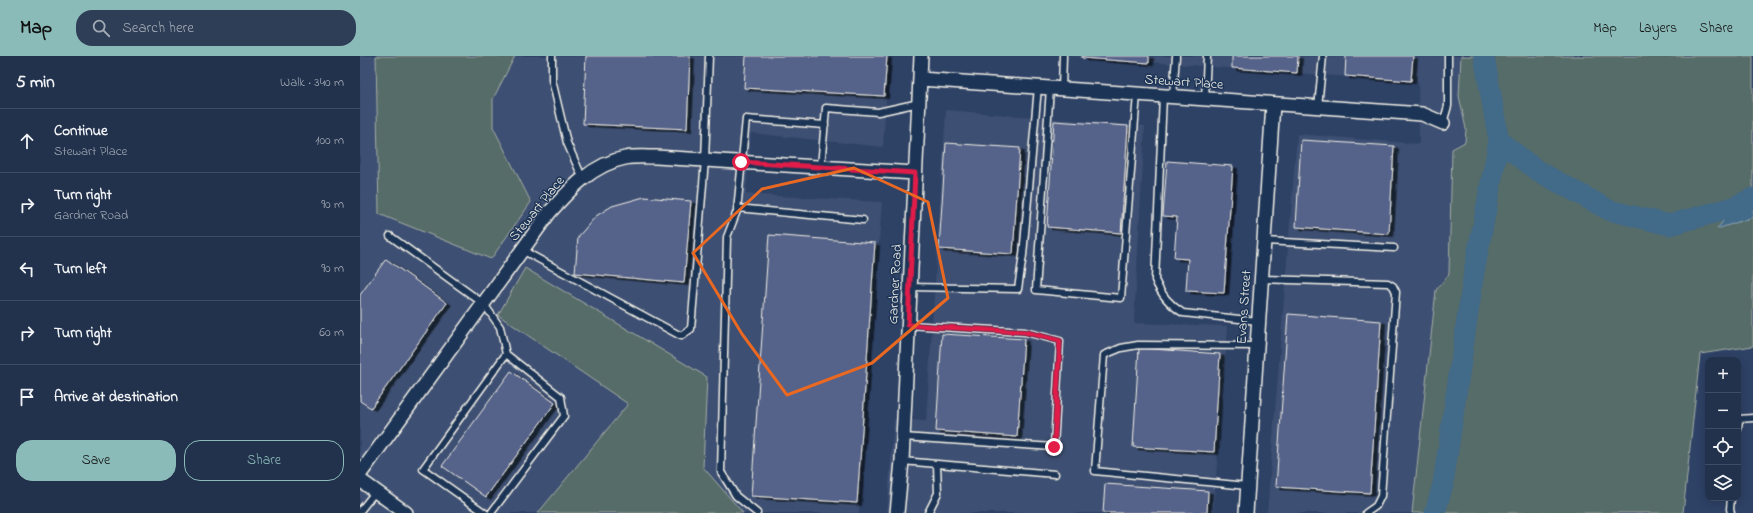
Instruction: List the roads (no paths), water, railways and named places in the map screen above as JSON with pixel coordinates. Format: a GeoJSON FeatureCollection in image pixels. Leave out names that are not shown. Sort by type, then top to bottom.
{"type":"FeatureCollection","features":[{"type":"Feature","properties":{"kind":"street","name":"Gardner Road"},"geometry":{"type":"LineString","coordinates":[[897,513],[902,461],[921,56]]}},
{"type":"Feature","properties":{"kind":"street","name":"Stewart Place"},"geometry":{"type":"LineString","coordinates":[[920,79],[1422,114],[1443,123]]}},
{"type":"Feature","properties":{"kind":"street","name":"Evans Street"},"geometry":{"type":"LineString","coordinates":[[1246,513],[1273,104]]}},
{"type":"Feature","properties":{"kind":"street","name":"Stewart Place"},"geometry":{"type":"LineString","coordinates":[[360,474],[549,213],[569,190],[582,179],[601,167],[625,158],[656,157],[915,173]]}},
{"type":"Feature","properties":{"kind":"street"},"geometry":{"type":"LineString","coordinates":[[360,480],[406,513]]}},
{"type":"Feature","properties":{"kind":"lane"},"geometry":{"type":"LineString","coordinates":[[552,56],[552,80],[567,143],[582,179]]}},
{"type":"Feature","properties":{"kind":"lane"},"geometry":{"type":"LineString","coordinates":[[522,250],[681,336],[691,329],[705,160],[710,56]]}},
{"type":"Feature","properties":{"kind":"lane"},"geometry":{"type":"LineString","coordinates":[[910,287],[1018,289],[1050,88],[1063,56]]}},
{"type":"Feature","properties":{"kind":"lane"},"geometry":{"type":"LineString","coordinates":[[1205,99],[1207,56]]}},
{"type":"Feature","properties":{"kind":"lane"},"geometry":{"type":"LineString","coordinates":[[1318,107],[1323,56]]}},
{"type":"Feature","properties":{"kind":"lane"},"geometry":{"type":"LineString","coordinates":[[1443,123],[1448,106],[1448,56]]}},
{"type":"Feature","properties":{"kind":"lane"},"geometry":{"type":"LineString","coordinates":[[1176,58],[1168,96],[1155,280],[1164,297],[1183,313],[1258,322]]}},
{"type":"Feature","properties":{"kind":"lane"},"geometry":{"type":"LineString","coordinates":[[1050,88],[1036,290],[1120,298],[1137,94]]}},
{"type":"Feature","properties":{"kind":"lane"},"geometry":{"type":"LineString","coordinates":[[821,167],[826,108],[878,112],[919,103]]}},
{"type":"Feature","properties":{"kind":"lane"},"geometry":{"type":"LineString","coordinates":[[757,513],[736,496],[721,472],[727,237],[737,208],[746,119],[825,125]]}},
{"type":"Feature","properties":{"kind":"lane"},"geometry":{"type":"LineString","coordinates":[[737,208],[863,220]]}},
{"type":"Feature","properties":{"kind":"lane"},"geometry":{"type":"LineString","coordinates":[[390,236],[484,304],[500,327],[506,354],[561,396],[564,416],[491,513]]}},
{"type":"Feature","properties":{"kind":"lane"},"geometry":{"type":"LineString","coordinates":[[1264,241],[1394,248]]}},
{"type":"Feature","properties":{"kind":"lane"},"geometry":{"type":"LineString","coordinates":[[1261,279],[1388,283],[1396,292],[1381,496],[1376,506],[1366,513]]}},
{"type":"Feature","properties":{"kind":"lane"},"geometry":{"type":"LineString","coordinates":[[903,437],[1054,447],[1060,341],[1025,332],[908,325]]}},
{"type":"Feature","properties":{"kind":"lane"},"geometry":{"type":"LineString","coordinates":[[1247,486],[1095,471],[1104,355],[1121,348],[1138,345],[1256,346]]}},
{"type":"Feature","properties":{"kind":"lane"},"geometry":{"type":"LineString","coordinates":[[485,513],[423,469],[506,354]]}},
{"type":"Feature","properties":{"kind":"lane"},"geometry":{"type":"LineString","coordinates":[[1741,419],[1753,418]]}},
{"type":"Feature","properties":{"kind":"lane"},"geometry":{"type":"LineString","coordinates":[[902,461],[1055,474]]}},
{"type":"Feature","properties":{"kind":"lane"},"geometry":{"type":"LineString","coordinates":[[928,513],[938,493],[937,464]]}},
{"type":"Feature","properties":{"kind":"lane"},"geometry":{"type":"LineString","coordinates":[[360,511],[376,491]]}},
{"type":"Feature","properties":{"kind":"lane"},"geometry":{"type":"LineString","coordinates":[[1731,501],[1731,513]]}},
{"type":"Feature","properties":{"kind":"waterway"},"geometry":{"type":"LineString","coordinates":[[1484,56],[1499,141]]}},
{"type":"Feature","properties":{"kind":"waterway"},"geometry":{"type":"LineString","coordinates":[[1435,513],[1443,484],[1474,272],[1499,141],[1538,171],[1609,210],[1669,225],[1731,208],[1753,198]]}}]}
